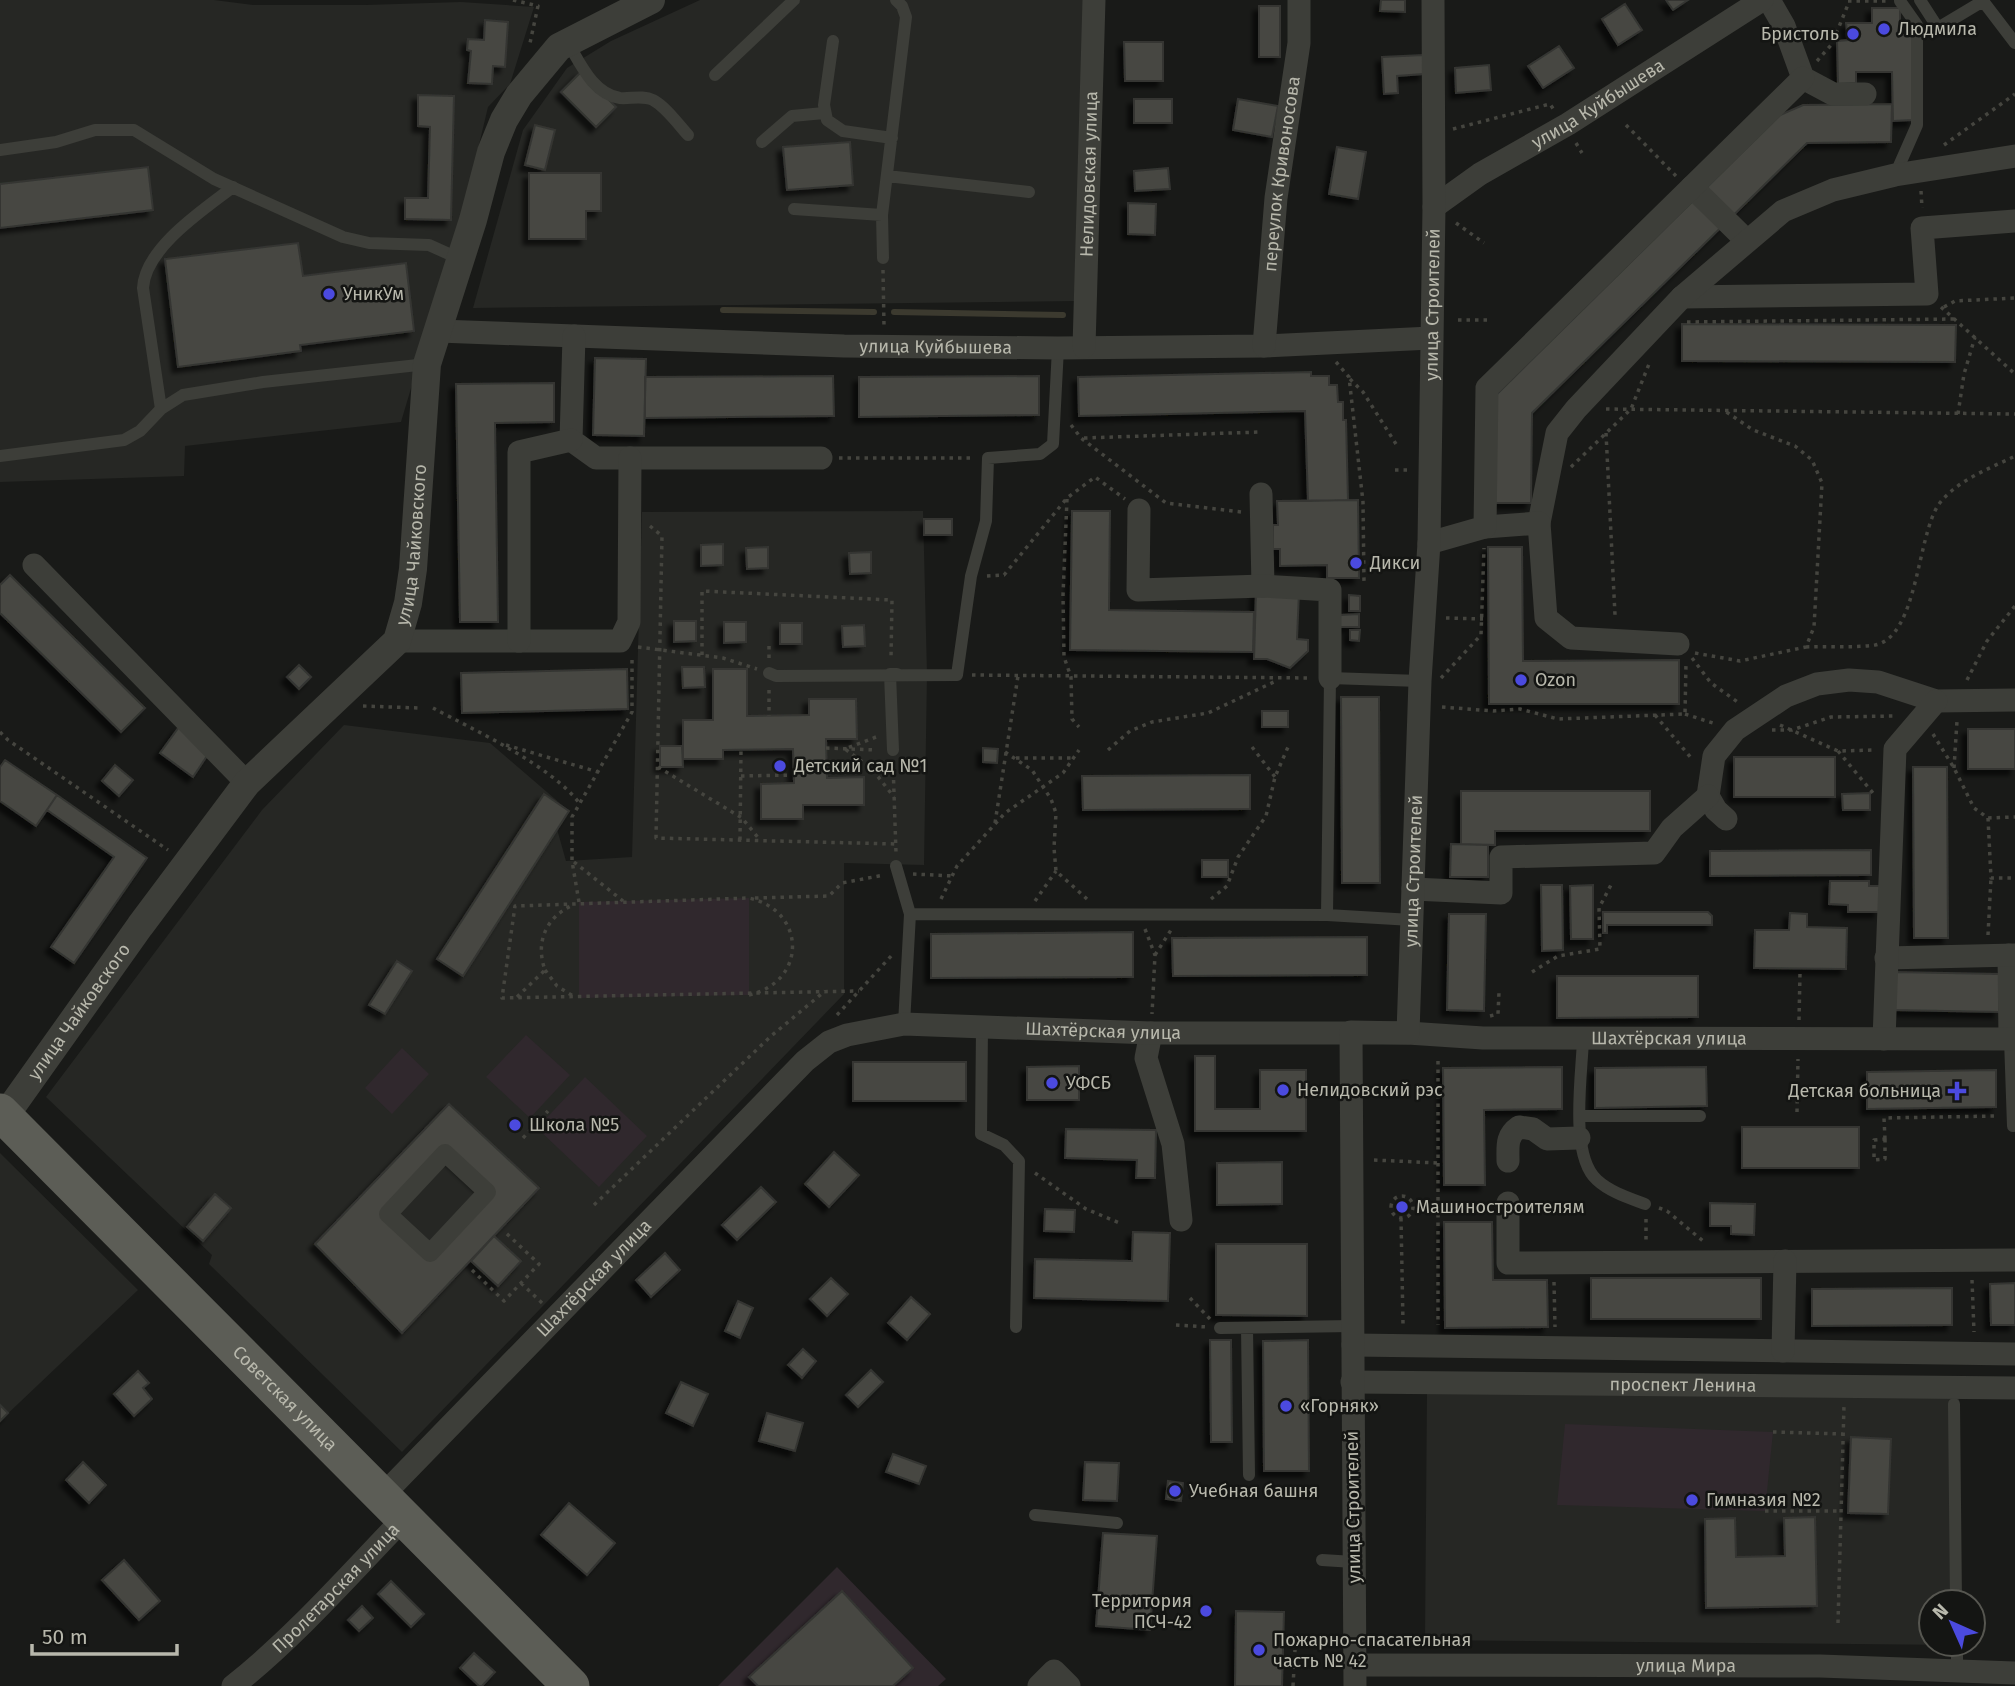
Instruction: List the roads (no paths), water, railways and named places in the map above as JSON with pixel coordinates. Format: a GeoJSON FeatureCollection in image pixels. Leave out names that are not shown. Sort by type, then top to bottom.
{"type":"FeatureCollection","features":[{"type":"Feature","properties":{"kind":"main road","name":"Советская улица"},"geometry":{"type":"LineString","coordinates":[[2,1114],[571,1686]]}},
{"type":"Feature","properties":{"kind":"street","name":"улица Чайковского"},"geometry":{"type":"LineString","coordinates":[[2,1114],[247,782],[397,641],[408,603],[413,569],[427,364],[491,152],[504,120],[519,94],[559,47],[651,0]]}},
{"type":"Feature","properties":{"kind":"street","name":"Нелидовская улица"},"geometry":{"type":"LineString","coordinates":[[1084,347],[1094,0]]}},
{"type":"Feature","properties":{"kind":"street","name":"переулок Кривоносова"},"geometry":{"type":"LineString","coordinates":[[1264,346],[1276,198],[1299,43],[1299,0]]}},
{"type":"Feature","properties":{"kind":"street","name":"улица Строителей"},"geometry":{"type":"LineString","coordinates":[[1408,1032],[1413,889],[1429,680],[1434,207],[1433,0]]}},
{"type":"Feature","properties":{"kind":"street","name":"улица Куйбышева"},"geometry":{"type":"LineString","coordinates":[[1434,207],[1480,174],[1564,125],[1762,0]]}},
{"type":"Feature","properties":{"kind":"street"},"geometry":{"type":"LineString","coordinates":[[1769,0],[1784,26],[1803,78],[1833,93],[1865,94]]}},
{"type":"Feature","properties":{"kind":"street"},"geometry":{"type":"LineString","coordinates":[[1485,527],[1487,388],[1803,78]]}},
{"type":"Feature","properties":{"kind":"street"},"geometry":{"type":"LineString","coordinates":[[1682,647],[1571,638],[1546,618],[1539,523],[1557,433],[1576,408],[1682,297],[1783,211],[1833,190],[1895,175],[2015,156]]}},
{"type":"Feature","properties":{"kind":"street"},"geometry":{"type":"LineString","coordinates":[[1690,188],[1746,240]]}},
{"type":"Feature","properties":{"kind":"street"},"geometry":{"type":"LineString","coordinates":[[1682,297],[1935,301],[1922,228],[2015,221]]}},
{"type":"Feature","properties":{"kind":"street","name":"улица Куйбышева"},"geometry":{"type":"LineString","coordinates":[[439,331],[885,346],[1058,348],[1264,346],[1431,338]]}},
{"type":"Feature","properties":{"kind":"street"},"geometry":{"type":"LineString","coordinates":[[570,440],[574,336]]}},
{"type":"Feature","properties":{"kind":"street"},"geometry":{"type":"LineString","coordinates":[[519,641],[519,452],[570,440],[596,458],[821,458]]}},
{"type":"Feature","properties":{"kind":"street"},"geometry":{"type":"LineString","coordinates":[[397,641],[626,643],[629,622],[630,458]]}},
{"type":"Feature","properties":{"kind":"street"},"geometry":{"type":"LineString","coordinates":[[1261,505],[1263,586]]}},
{"type":"Feature","properties":{"kind":"street"},"geometry":{"type":"LineString","coordinates":[[1139,510],[1138,590],[1263,586],[1330,590],[1330,678]]}},
{"type":"Feature","properties":{"kind":"street"},"geometry":{"type":"LineString","coordinates":[[1429,543],[1485,527],[1539,523]]}},
{"type":"Feature","properties":{"kind":"street"},"geometry":{"type":"LineString","coordinates":[[34,565],[247,782]]}},
{"type":"Feature","properties":{"kind":"street"},"geometry":{"type":"LineString","coordinates":[[1726,819],[1716,810],[1709,789],[1714,756],[1735,730],[1786,695],[1817,684],[1849,680],[1878,682],[1929,709],[2015,700]]}},
{"type":"Feature","properties":{"kind":"street"},"geometry":{"type":"LineString","coordinates":[[1884,1039],[1895,749],[1929,709]]}},
{"type":"Feature","properties":{"kind":"street"},"geometry":{"type":"LineString","coordinates":[[1413,889],[1501,893],[1502,858],[1654,853],[1672,828],[1709,789]]}},
{"type":"Feature","properties":{"kind":"street"},"geometry":{"type":"LineString","coordinates":[[1886,958],[2004,956],[2012,1039]]}},
{"type":"Feature","properties":{"kind":"street","name":"Шахтёрская улица"},"geometry":{"type":"LineString","coordinates":[[393,1507],[557,1317],[805,1060],[829,1042],[847,1035],[904,1024],[1151,1033],[1352,1032]]}},
{"type":"Feature","properties":{"kind":"street","name":"улица Строителей"},"geometry":{"type":"LineString","coordinates":[[1352,1032],[1355,1676]]}},
{"type":"Feature","properties":{"kind":"street"},"geometry":{"type":"LineString","coordinates":[[1352,1032],[1408,1032]]}},
{"type":"Feature","properties":{"kind":"street","name":"Шахтёрская улица"},"geometry":{"type":"LineString","coordinates":[[1408,1032],[1483,1038],[2012,1039]]}},
{"type":"Feature","properties":{"kind":"street"},"geometry":{"type":"LineString","coordinates":[[1151,1033],[1146,1058],[1173,1144],[1181,1220]]}},
{"type":"Feature","properties":{"kind":"street"},"geometry":{"type":"LineString","coordinates":[[1508,1161],[1508,1139],[1519,1127],[1533,1129],[1548,1139],[1579,1127]]}},
{"type":"Feature","properties":{"kind":"street"},"geometry":{"type":"LineString","coordinates":[[445,1153],[487,1192],[430,1253],[388,1214],[445,1153]]}},
{"type":"Feature","properties":{"kind":"street"},"geometry":{"type":"LineString","coordinates":[[1508,1203],[1508,1263],[2015,1260]]}},
{"type":"Feature","properties":{"kind":"street"},"geometry":{"type":"LineString","coordinates":[[1783,1351],[1785,1261]]}},
{"type":"Feature","properties":{"kind":"street","name":"проспект Ленина"},"geometry":{"type":"LineString","coordinates":[[1353,1336],[1403,1346],[2015,1354]]}},
{"type":"Feature","properties":{"kind":"street","name":"проспект Ленина"},"geometry":{"type":"LineString","coordinates":[[1352,1382],[2015,1388]]}},
{"type":"Feature","properties":{"kind":"street","name":"Пролетарская улица"},"geometry":{"type":"LineString","coordinates":[[233,1686],[306,1619],[393,1507]]}},
{"type":"Feature","properties":{"kind":"street"},"geometry":{"type":"LineString","coordinates":[[1039,1686],[1054,1671],[1069,1686]]}},
{"type":"Feature","properties":{"kind":"street","name":"улица Мира"},"geometry":{"type":"LineString","coordinates":[[1355,1676],[1944,1676],[2015,1673]]}},
{"type":"Feature","properties":{"kind":"lane"},"geometry":{"type":"LineString","coordinates":[[715,75],[794,0]]}},
{"type":"Feature","properties":{"kind":"lane"},"geometry":{"type":"LineString","coordinates":[[883,258],[882,215],[906,17],[902,5],[896,0]]}},
{"type":"Feature","properties":{"kind":"lane"},"geometry":{"type":"LineString","coordinates":[[1920,0],[1938,28],[1983,1],[2015,43]]}},
{"type":"Feature","properties":{"kind":"lane"},"geometry":{"type":"LineString","coordinates":[[1895,175],[1917,125],[1917,25],[1900,1]]}},
{"type":"Feature","properties":{"kind":"lane"},"geometry":{"type":"LineString","coordinates":[[833,41],[824,113],[827,120],[843,131],[892,138]]}},
{"type":"Feature","properties":{"kind":"lane"},"geometry":{"type":"LineString","coordinates":[[568,42],[589,78],[604,91],[620,98],[644,98],[654,101],[688,135]]}},
{"type":"Feature","properties":{"kind":"lane"},"geometry":{"type":"LineString","coordinates":[[762,142],[792,116],[824,113]]}},
{"type":"Feature","properties":{"kind":"lane"},"geometry":{"type":"LineString","coordinates":[[0,150],[56,142],[95,130],[134,130],[214,178],[344,237],[369,243],[429,245],[460,259]]}},
{"type":"Feature","properties":{"kind":"lane"},"geometry":{"type":"LineString","coordinates":[[887,176],[1029,192]]}},
{"type":"Feature","properties":{"kind":"lane"},"geometry":{"type":"LineString","coordinates":[[161,409],[143,288],[145,273],[153,259],[173,237],[233,187]]}},
{"type":"Feature","properties":{"kind":"lane"},"geometry":{"type":"LineString","coordinates":[[794,209],[882,215]]}},
{"type":"Feature","properties":{"kind":"lane"},"geometry":{"type":"LineString","coordinates":[[769,673],[776,676],[957,675],[971,576],[986,521],[988,458],[1040,454],[1053,444],[1058,348]]}},
{"type":"Feature","properties":{"kind":"lane"},"geometry":{"type":"LineString","coordinates":[[0,456],[124,440],[140,431],[161,409],[183,394],[263,382],[427,364]]}},
{"type":"Feature","properties":{"kind":"lane"},"geometry":{"type":"LineString","coordinates":[[890,674],[893,750]]}},
{"type":"Feature","properties":{"kind":"lane"},"geometry":{"type":"LineString","coordinates":[[1327,915],[1330,678],[1429,680]]}},
{"type":"Feature","properties":{"kind":"lane"},"geometry":{"type":"LineString","coordinates":[[896,866],[910,914],[904,1024]]}},
{"type":"Feature","properties":{"kind":"lane"},"geometry":{"type":"LineString","coordinates":[[910,914],[1327,915],[1412,920]]}},
{"type":"Feature","properties":{"kind":"lane"},"geometry":{"type":"LineString","coordinates":[[982,1027],[981,1134],[1004,1145],[1019,1161],[1016,1327]]}},
{"type":"Feature","properties":{"kind":"lane"},"geometry":{"type":"LineString","coordinates":[[1583,1039],[1579,1127],[1583,1157],[1595,1179],[1617,1193],[1645,1204]]}},
{"type":"Feature","properties":{"kind":"lane"},"geometry":{"type":"LineString","coordinates":[[2012,1039],[2013,1121]]}},
{"type":"Feature","properties":{"kind":"lane"},"geometry":{"type":"LineString","coordinates":[[1579,1127],[1700,1116]]}},
{"type":"Feature","properties":{"kind":"lane"},"geometry":{"type":"LineString","coordinates":[[1220,1328],[1353,1336]]}},
{"type":"Feature","properties":{"kind":"lane"},"geometry":{"type":"LineString","coordinates":[[1247,1328],[1249,1475]]}},
{"type":"Feature","properties":{"kind":"lane"},"geometry":{"type":"LineString","coordinates":[[1954,1404],[1956,1588]]}},
{"type":"Feature","properties":{"kind":"lane"},"geometry":{"type":"LineString","coordinates":[[1035,1515],[1118,1522]]}},
{"type":"Feature","properties":{"kind":"lane"},"geometry":{"type":"LineString","coordinates":[[1322,1560],[1354,1562]]}},
{"type":"Feature","properties":{"kind":"lane"},"geometry":{"type":"LineString","coordinates":[[1944,1676],[1951,1658]]}},
{"type":"Feature","properties":{"kind":"waterway"},"geometry":{"type":"LineString","coordinates":[[723,310],[874,312]]}},
{"type":"Feature","properties":{"kind":"waterway"},"geometry":{"type":"LineString","coordinates":[[894,312],[1063,315]]}},
{"type":"Feature","properties":{"kind":"place","name":"Людмила"},"geometry":{"type":"Point","coordinates":[1884,29]}},
{"type":"Feature","properties":{"kind":"place","name":"Бристоль"},"geometry":{"type":"Point","coordinates":[1853,34]}},
{"type":"Feature","properties":{"kind":"place","name":"УникУм"},"geometry":{"type":"Point","coordinates":[329,294]}},
{"type":"Feature","properties":{"kind":"place","name":"Дикси"},"geometry":{"type":"Point","coordinates":[1356,563]}},
{"type":"Feature","properties":{"kind":"place","name":"Ozon"},"geometry":{"type":"Point","coordinates":[1521,680]}},
{"type":"Feature","properties":{"kind":"place","name":"Детский сад №1"},"geometry":{"type":"Point","coordinates":[780,766]}},
{"type":"Feature","properties":{"kind":"place","name":"УФСБ"},"geometry":{"type":"Point","coordinates":[1052,1083]}},
{"type":"Feature","properties":{"kind":"place","name":"Нелидовский рэс"},"geometry":{"type":"Point","coordinates":[1283,1090]}},
{"type":"Feature","properties":{"kind":"place","name":"Детская больница"},"geometry":{"type":"Point","coordinates":[1957,1091]}},
{"type":"Feature","properties":{"kind":"place","name":"Школа №5"},"geometry":{"type":"Point","coordinates":[515,1125]}},
{"type":"Feature","properties":{"kind":"place","name":"Машиностроителям"},"geometry":{"type":"Point","coordinates":[1402,1207]}},
{"type":"Feature","properties":{"kind":"place","name":"«Горняк»"},"geometry":{"type":"Point","coordinates":[1286,1406]}},
{"type":"Feature","properties":{"kind":"place","name":"Учебная башня"},"geometry":{"type":"Point","coordinates":[1175,1491]}},
{"type":"Feature","properties":{"kind":"place","name":"Гимназия №2"},"geometry":{"type":"Point","coordinates":[1692,1500]}},
{"type":"Feature","properties":{"kind":"place","name":"Территория ПСЧ-42"},"geometry":{"type":"Point","coordinates":[1206,1611]}},
{"type":"Feature","properties":{"kind":"place","name":"Пожарно-спасательная часть № 42"},"geometry":{"type":"Point","coordinates":[1259,1650]}}]}
